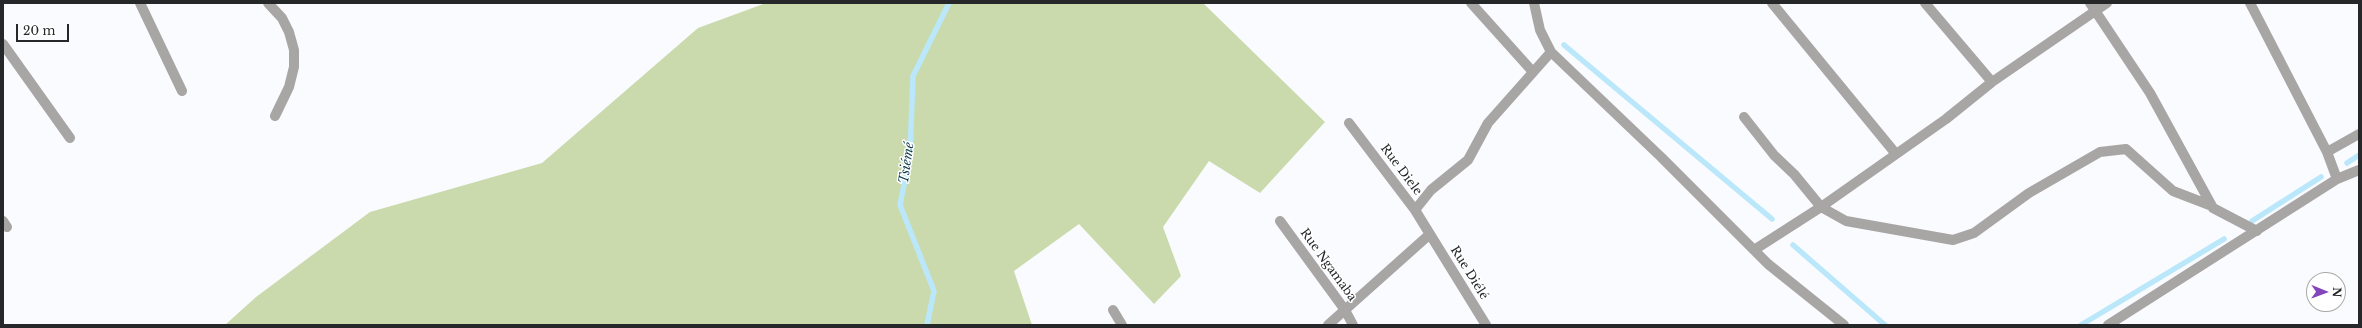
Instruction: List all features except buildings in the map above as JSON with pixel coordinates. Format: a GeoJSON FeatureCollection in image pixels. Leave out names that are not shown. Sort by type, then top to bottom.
{"type":"FeatureCollection","features":[{"type":"Feature","properties":{"kind":"street"},"geometry":{"type":"LineString","coordinates":[[140,3],[182,91]]}},
{"type":"Feature","properties":{"kind":"street"},"geometry":{"type":"LineString","coordinates":[[268,3],[282,18],[289,32],[294,50],[294,67],[289,87],[275,116]]}},
{"type":"Feature","properties":{"kind":"street"},"geometry":{"type":"LineString","coordinates":[[1471,3],[1533,72]]}},
{"type":"Feature","properties":{"kind":"street"},"geometry":{"type":"LineString","coordinates":[[1534,3],[1540,30],[1551,52],[1661,157],[1754,250],[1844,325]]}},
{"type":"Feature","properties":{"kind":"street"},"geometry":{"type":"LineString","coordinates":[[1772,3],[1896,154]]}},
{"type":"Feature","properties":{"kind":"street"},"geometry":{"type":"LineString","coordinates":[[1925,3],[1992,82]]}},
{"type":"Feature","properties":{"kind":"street"},"geometry":{"type":"LineString","coordinates":[[1754,250],[1822,207],[1946,119],[1992,82],[2093,7],[2107,3]]}},
{"type":"Feature","properties":{"kind":"street"},"geometry":{"type":"LineString","coordinates":[[2250,3],[2327,152],[2337,179]]}},
{"type":"Feature","properties":{"kind":"street"},"geometry":{"type":"LineString","coordinates":[[2093,7],[2150,93],[2212,206]]}},
{"type":"Feature","properties":{"kind":"street"},"geometry":{"type":"LineString","coordinates":[[3,44],[70,138]]}},
{"type":"Feature","properties":{"kind":"street"},"geometry":{"type":"LineString","coordinates":[[1415,210],[1432,190],[1468,160],[1488,123],[1551,52]]}},
{"type":"Feature","properties":{"kind":"street"},"geometry":{"type":"LineString","coordinates":[[1744,117],[1774,155],[1822,207],[1846,221],[1953,240],[1974,233],[2029,193],[2100,152],[2126,149],[2172,192],[2212,206],[2257,231]]}},
{"type":"Feature","properties":{"kind":"street","name":"Rue Diele"},"geometry":{"type":"LineString","coordinates":[[1349,123],[1415,210],[1430,234]]}},
{"type":"Feature","properties":{"kind":"street"},"geometry":{"type":"LineString","coordinates":[[2327,152],[2359,134]]}},
{"type":"Feature","properties":{"kind":"street"},"geometry":{"type":"LineString","coordinates":[[2108,325],[2337,179],[2359,170]]}},
{"type":"Feature","properties":{"kind":"street","name":"Rue Ngamaba"},"geometry":{"type":"LineString","coordinates":[[1280,221],[1345,310],[1353,325]]}},
{"type":"Feature","properties":{"kind":"street"},"geometry":{"type":"LineString","coordinates":[[1328,325],[1430,234]]}},
{"type":"Feature","properties":{"kind":"street","name":"Rue Diélé"},"geometry":{"type":"LineString","coordinates":[[1430,234],[1486,325]]}},
{"type":"Feature","properties":{"kind":"street"},"geometry":{"type":"LineString","coordinates":[[1113,310],[1122,325]]}},
{"type":"Feature","properties":{"kind":"green space"},"geometry":{"type":"Polygon","coordinates":[[[766,3],[1203,3],[1325,122],[1260,193],[1209,161],[1163,227],[1181,276],[1154,304],[1079,224],[1014,271],[1032,325],[225,325],[256,297],[370,212],[542,163],[698,28],[766,3]]]}},
{"type":"Feature","properties":{"kind":"waterway","name":"Tsiémé"},"geometry":{"type":"LineString","coordinates":[[927,325],[934,291],[900,205],[910,154],[913,76],[949,3]]}},
{"type":"Feature","properties":{"kind":"waterway"},"geometry":{"type":"LineString","coordinates":[[1564,45],[1772,219]]}},
{"type":"Feature","properties":{"kind":"waterway"},"geometry":{"type":"LineString","coordinates":[[2347,163],[2359,155]]}},
{"type":"Feature","properties":{"kind":"waterway"},"geometry":{"type":"LineString","coordinates":[[2252,221],[2321,177]]}},
{"type":"Feature","properties":{"kind":"waterway"},"geometry":{"type":"LineString","coordinates":[[2081,325],[2224,239]]}},
{"type":"Feature","properties":{"kind":"waterway"},"geometry":{"type":"LineString","coordinates":[[1793,245],[1885,325]]}}]}
